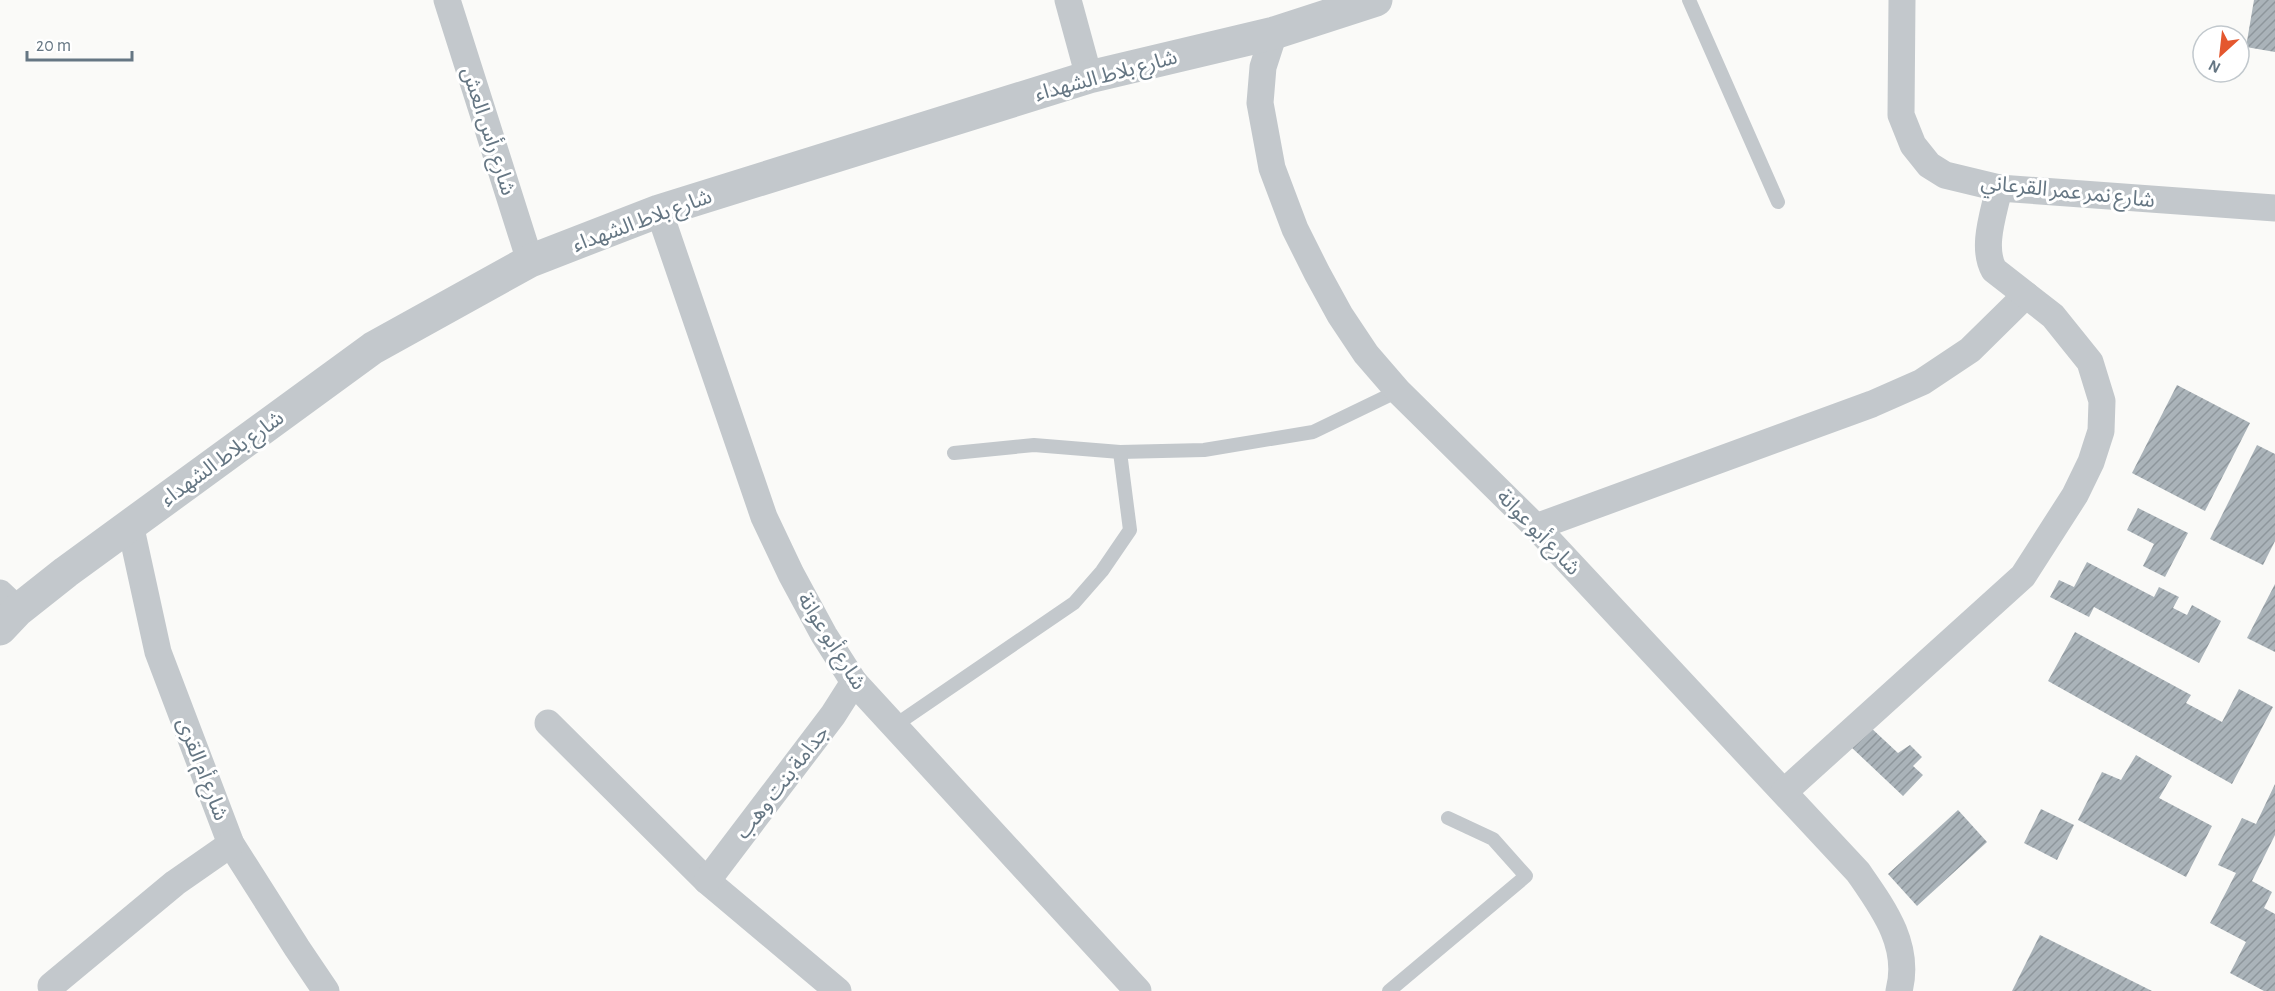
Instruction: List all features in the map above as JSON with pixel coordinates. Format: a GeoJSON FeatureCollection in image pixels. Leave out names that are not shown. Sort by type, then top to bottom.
{"type":"FeatureCollection","features":[{"type":"Feature","properties":{"kind":"street","name":"شارع رأس العش"},"geometry":{"type":"LineString","coordinates":[[447,0],[530,261]]}},
{"type":"Feature","properties":{"kind":"street"},"geometry":{"type":"LineString","coordinates":[[1068,0],[1089,77]]}},
{"type":"Feature","properties":{"kind":"street","name":"شارع بلاط الشهداء"},"geometry":{"type":"LineString","coordinates":[[6,611],[373,348],[530,261],[659,211],[1089,77],[1274,33],[1376,0]]}},
{"type":"Feature","properties":{"kind":"street","name":"شارع نمر عمر القرعاني"},"geometry":{"type":"LineString","coordinates":[[1902,0],[1901,115],[1913,145],[1929,165],[1945,175],[1999,188],[2275,208]]}},
{"type":"Feature","properties":{"kind":"street","name":"شارع أبو عوانة"},"geometry":{"type":"LineString","coordinates":[[1274,33],[1263,66],[1260,103],[1272,168],[1295,229],[1340,315],[1366,354],[1398,391],[1536,527],[1858,872],[1885,912],[1896,934],[1902,957],[1899,991]]}},
{"type":"Feature","properties":{"kind":"street"},"geometry":{"type":"LineString","coordinates":[[1784,792],[2023,576],[2075,495],[2091,462],[2101,431],[2102,401],[2090,362],[2053,316],[1994,270],[1988,260],[1988,247],[1999,188]]}},
{"type":"Feature","properties":{"kind":"street","name":"شارع أبو عوانة"},"geometry":{"type":"LineString","coordinates":[[659,211],[764,517],[824,635],[854,682],[1138,991]]}},
{"type":"Feature","properties":{"kind":"street"},"geometry":{"type":"LineString","coordinates":[[1536,527],[1872,404],[1922,382],[1970,350],[2026,295]]}},
{"type":"Feature","properties":{"kind":"street","name":"شارع أم القرى"},"geometry":{"type":"LineString","coordinates":[[130,524],[158,652],[231,844],[326,991]]}},
{"type":"Feature","properties":{"kind":"street","name":"جدامة بنت وهب"},"geometry":{"type":"LineString","coordinates":[[706,881],[834,715],[854,682]]}},
{"type":"Feature","properties":{"kind":"street"},"geometry":{"type":"LineString","coordinates":[[548,723],[706,881],[838,991]]}},
{"type":"Feature","properties":{"kind":"street"},"geometry":{"type":"LineString","coordinates":[[51,986],[175,883],[231,844]]}},
{"type":"Feature","properties":{"kind":"lane"},"geometry":{"type":"LineString","coordinates":[[1689,0],[1778,202]]}},
{"type":"Feature","properties":{"kind":"lane"},"geometry":{"type":"LineString","coordinates":[[954,453],[1034,445],[1120,452],[1204,450],[1313,432],[1398,391]]}},
{"type":"Feature","properties":{"kind":"lane"},"geometry":{"type":"LineString","coordinates":[[894,726],[1074,603],[1102,571],[1130,530],[1120,452]]}},
{"type":"Feature","properties":{"kind":"lane"},"geometry":{"type":"LineString","coordinates":[[1389,991],[1526,876],[1493,839],[1448,818]]}},
{"type":"Feature","properties":{"kind":"building"},"geometry":{"type":"Polygon","coordinates":[[[2254,0],[2275,0],[2275,52],[2251,48],[2250,24],[2254,0]]]}},
{"type":"Feature","properties":{"kind":"building"},"geometry":{"type":"Polygon","coordinates":[[[2177,385],[2250,423],[2205,511],[2132,473],[2177,385]]]}},
{"type":"Feature","properties":{"kind":"building"},"geometry":{"type":"Polygon","coordinates":[[[2257,445],[2275,454],[2275,541],[2263,565],[2210,539],[2257,445]]]}},
{"type":"Feature","properties":{"kind":"building"},"geometry":{"type":"Polygon","coordinates":[[[2138,508],[2188,533],[2165,577],[2143,566],[2154,544],[2127,530],[2138,508]]]}},
{"type":"Feature","properties":{"kind":"building"},"geometry":{"type":"Polygon","coordinates":[[[2087,562],[2154,597],[2159,587],[2179,597],[2173,608],[2187,615],[2192,605],[2221,621],[2199,663],[2094,607],[2089,617],[2050,597],[2059,580],[2074,587],[2087,562]]]}},
{"type":"Feature","properties":{"kind":"building"},"geometry":{"type":"Polygon","coordinates":[[[2275,584],[2275,652],[2247,638],[2275,584]]]}},
{"type":"Feature","properties":{"kind":"building"},"geometry":{"type":"Polygon","coordinates":[[[2075,632],[2191,695],[2186,703],[2222,722],[2239,689],[2273,707],[2232,784],[2048,681],[2075,632]]]}},
{"type":"Feature","properties":{"kind":"building"},"geometry":{"type":"Polygon","coordinates":[[[1869,726],[1898,753],[1910,745],[1922,757],[1913,766],[1923,775],[1903,796],[1850,746],[1869,726]]]}},
{"type":"Feature","properties":{"kind":"building"},"geometry":{"type":"Polygon","coordinates":[[[2136,755],[2172,776],[2159,798],[2212,826],[2186,877],[2078,820],[2102,772],[2121,780],[2136,755]]]}},
{"type":"Feature","properties":{"kind":"building"},"geometry":{"type":"Polygon","coordinates":[[[2275,784],[2275,835],[2252,881],[2272,892],[2264,908],[2275,914],[2275,991],[2264,991],[2230,973],[2246,942],[2210,923],[2236,873],[2218,865],[2242,818],[2256,824],[2275,784]]]}},
{"type":"Feature","properties":{"kind":"building"},"geometry":{"type":"Polygon","coordinates":[[[2041,809],[2074,825],[2057,860],[2024,843],[2041,809]]]}},
{"type":"Feature","properties":{"kind":"building"},"geometry":{"type":"Polygon","coordinates":[[[1958,810],[1987,842],[1917,906],[1888,874],[1958,810]]]}},
{"type":"Feature","properties":{"kind":"building"},"geometry":{"type":"Polygon","coordinates":[[[2040,935],[2152,991],[2012,991],[2040,935]]]}}]}
